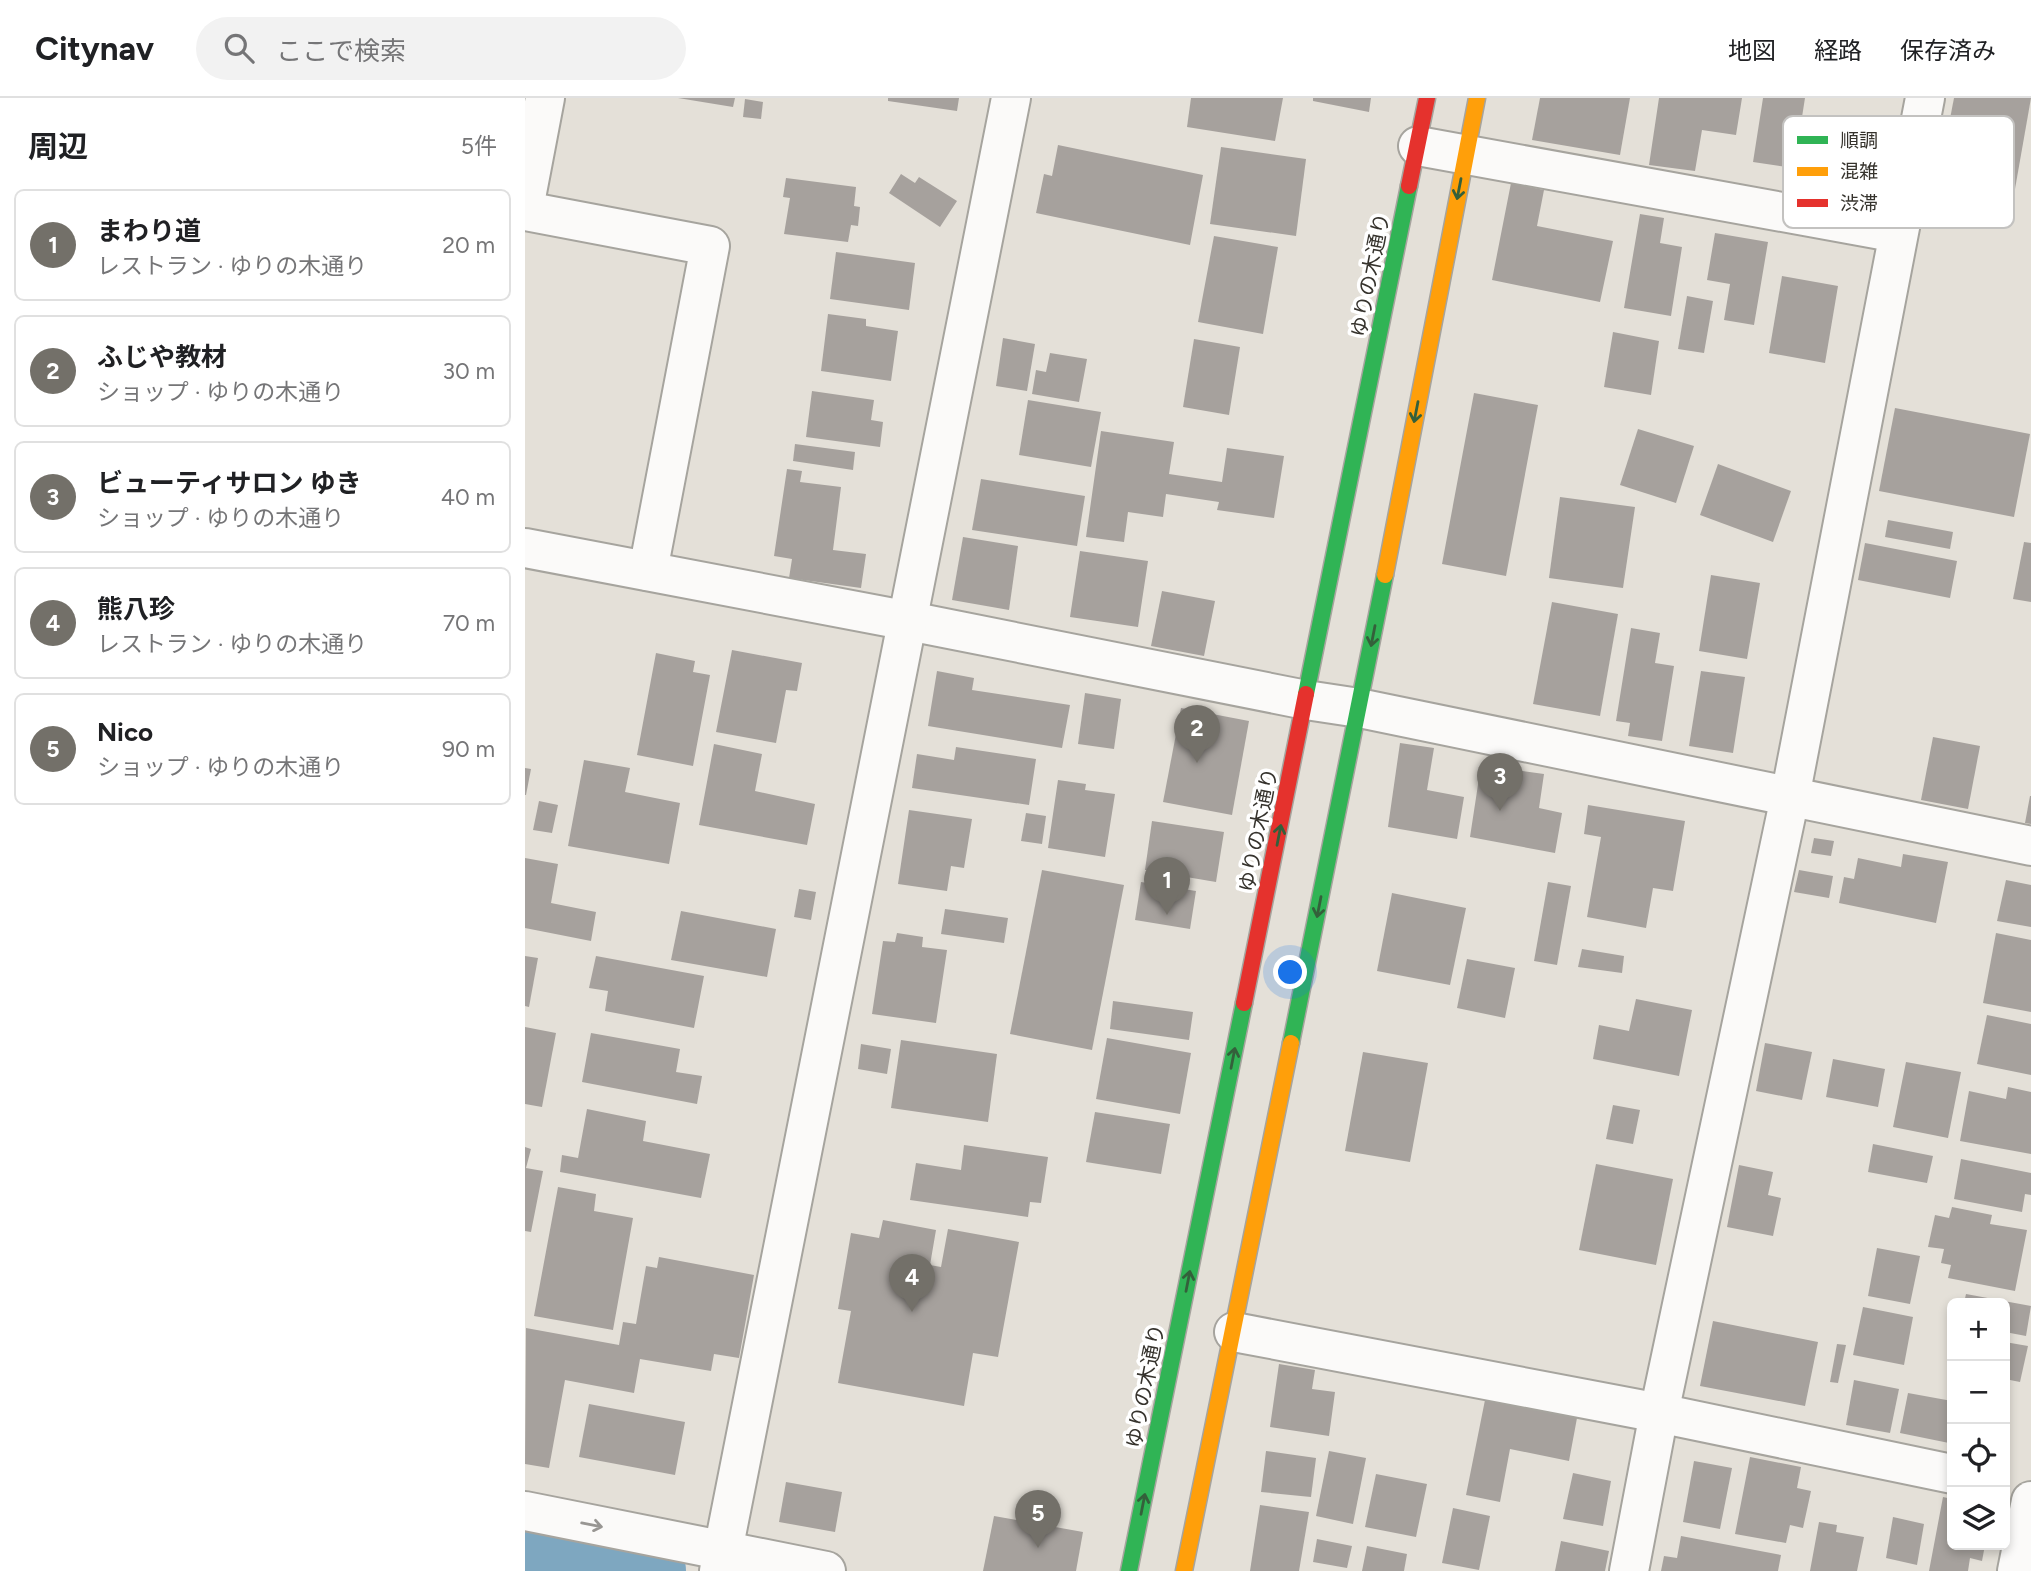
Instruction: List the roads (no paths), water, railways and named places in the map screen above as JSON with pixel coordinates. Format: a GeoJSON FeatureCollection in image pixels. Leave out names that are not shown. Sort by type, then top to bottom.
{"type":"FeatureCollection","features":[{"type":"Feature","properties":{"kind":"street"},"geometry":{"type":"LineString","coordinates":[[525,203],[543,98]]}},
{"type":"Feature","properties":{"kind":"street"},"geometry":{"type":"LineString","coordinates":[[721,1561],[1011,98]]}},
{"type":"Feature","properties":{"kind":"street","name":"ゆりの木通り"},"geometry":{"type":"LineString","coordinates":[[1129,1571],[1427,98]]}},
{"type":"Feature","properties":{"kind":"street"},"geometry":{"type":"LineString","coordinates":[[1184,1571],[1359,708],[1476,98]]}},
{"type":"Feature","properties":{"kind":"street"},"geometry":{"type":"LineString","coordinates":[[1921,116],[1925,98]]}},
{"type":"Feature","properties":{"kind":"street"},"geometry":{"type":"LineString","coordinates":[[1418,146],[1783,212]]}},
{"type":"Feature","properties":{"kind":"street"},"geometry":{"type":"LineString","coordinates":[[525,211],[711,246],[649,571]]}},
{"type":"Feature","properties":{"kind":"street"},"geometry":{"type":"LineString","coordinates":[[1871,228],[1898,233]]}},
{"type":"Feature","properties":{"kind":"street"},"geometry":{"type":"LineString","coordinates":[[1629,1571],[1659,1413],[1790,797],[1899,228]]}},
{"type":"Feature","properties":{"kind":"street"},"geometry":{"type":"LineString","coordinates":[[525,548],[1306,700],[1359,708],[2031,846]]}},
{"type":"Feature","properties":{"kind":"street"},"geometry":{"type":"LineString","coordinates":[[1234,1332],[1659,1413],[1947,1473]]}},
{"type":"Feature","properties":{"kind":"street"},"geometry":{"type":"LineString","coordinates":[[2010,1486],[2031,1490]]}},
{"type":"Feature","properties":{"kind":"street"},"geometry":{"type":"LineString","coordinates":[[2017,1571],[2031,1501]]}},
{"type":"Feature","properties":{"kind":"street"},"geometry":{"type":"LineString","coordinates":[[525,1511],[721,1561],[825,1571]]}},
{"type":"Feature","properties":{"kind":"waterway"},"geometry":{"type":"LineString","coordinates":[[525,1547],[645,1571]]}},
{"type":"Feature","properties":{"kind":"place","name":"ふじや教材"},"geometry":{"type":"Point","coordinates":[1197,763]}},
{"type":"Feature","properties":{"kind":"place","name":"ビューティサロン ゆき"},"geometry":{"type":"Point","coordinates":[1500,811]}},
{"type":"Feature","properties":{"kind":"place","name":"まわり道"},"geometry":{"type":"Point","coordinates":[1167,915]}},
{"type":"Feature","properties":{"kind":"place","name":"熊八珍"},"geometry":{"type":"Point","coordinates":[912,1312]}},
{"type":"Feature","properties":{"kind":"place","name":"Nico"},"geometry":{"type":"Point","coordinates":[1038,1548]}}]}
